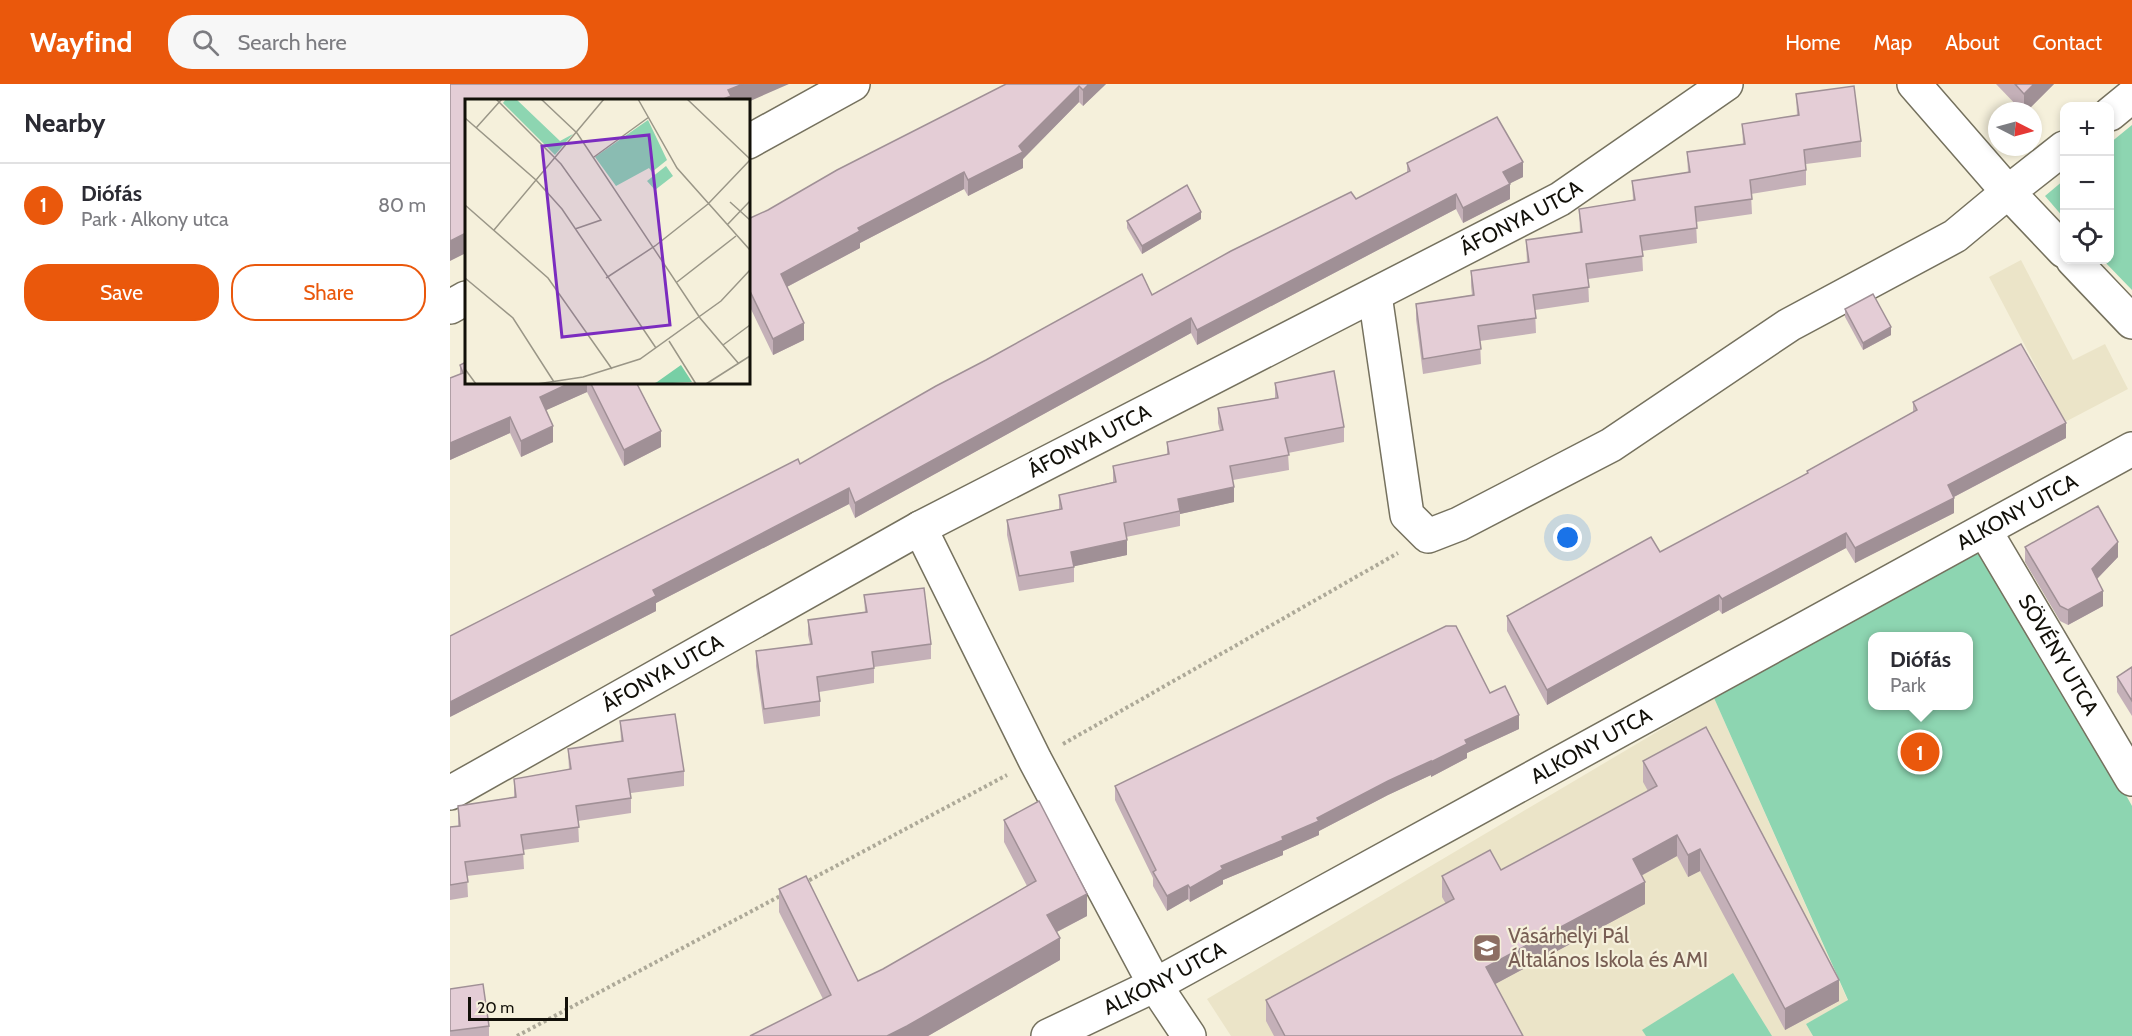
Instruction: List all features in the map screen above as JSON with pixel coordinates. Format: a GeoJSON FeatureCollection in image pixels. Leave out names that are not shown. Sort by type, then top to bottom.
{"type":"FeatureCollection","features":[{"type":"Feature","properties":{"kind":"street"},"geometry":{"type":"LineString","coordinates":[[750,141],[853,84]]}},
{"type":"Feature","properties":{"kind":"street","name":"ÁFONYA UTCA"},"geometry":{"type":"LineString","coordinates":[[450,793],[920,528],[1560,199],[1726,84]]}},
{"type":"Feature","properties":{"kind":"street"},"geometry":{"type":"LineString","coordinates":[[1914,84],[2008,192],[2060,247]]}},
{"type":"Feature","properties":{"kind":"street"},"geometry":{"type":"LineString","coordinates":[[2114,110],[2132,96]]}},
{"type":"Feature","properties":{"kind":"street"},"geometry":{"type":"LineString","coordinates":[[1375,295],[1418,526],[1459,524],[1611,445],[1790,325],[1955,236],[2060,151]]}},
{"type":"Feature","properties":{"kind":"street"},"geometry":{"type":"LineString","coordinates":[[2077,264],[2132,322]]}},
{"type":"Feature","properties":{"kind":"street"},"geometry":{"type":"LineString","coordinates":[[450,307],[465,299]]}},
{"type":"Feature","properties":{"kind":"street","name":"ALKONY UTCA"},"geometry":{"type":"LineString","coordinates":[[1048,1036],[1155,985],[2132,449]]}},
{"type":"Feature","properties":{"kind":"street"},"geometry":{"type":"LineString","coordinates":[[920,528],[1035,760],[1155,985],[1189,1036]]}},
{"type":"Feature","properties":{"kind":"street","name":"SÖVÉNY UTCA"},"geometry":{"type":"LineString","coordinates":[[1985,531],[2132,779]]}},
{"type":"Feature","properties":{"kind":"path"},"geometry":{"type":"LineString","coordinates":[[803,884],[1035,760],[1418,526]]}},
{"type":"Feature","properties":{"kind":"path"},"geometry":{"type":"LineString","coordinates":[[518,1036],[792,890]]}},
{"type":"Feature","properties":{"kind":"shaded area"},"geometry":{"type":"Polygon","coordinates":[[[2021,260],[2073,360],[2105,344],[2128,389],[2065,422],[1989,277],[2021,260]]]}},
{"type":"Feature","properties":{"kind":"shaded area"},"geometry":{"type":"Polygon","coordinates":[[[1714,698],[1848,1001],[1806,1024],[1813,1036],[1231,1036],[1207,999],[1714,698]]]}},
{"type":"Feature","properties":{"kind":"green space"},"geometry":{"type":"Polygon","coordinates":[[[2132,125],[2132,290],[2107,264],[2114,264],[2114,140],[2132,125]]]}},
{"type":"Feature","properties":{"kind":"green space"},"geometry":{"type":"Polygon","coordinates":[[[2060,183],[2060,213],[2045,196],[2060,183]]]}},
{"type":"Feature","properties":{"kind":"green space"},"geometry":{"type":"Polygon","coordinates":[[[1985,542],[2132,806],[2132,1036],[1813,1036],[1806,1024],[1848,1000],[1714,698],[1985,542]]]}},
{"type":"Feature","properties":{"kind":"green space"},"geometry":{"type":"Polygon","coordinates":[[[1733,973],[1772,1036],[1646,1036],[1642,1030],[1733,973]]]}},
{"type":"Feature","properties":{"kind":"building"},"geometry":{"type":"Polygon","coordinates":[[[450,84],[743,84],[728,90],[731,96],[724,99],[465,99],[465,234],[450,241],[450,84]]]}},
{"type":"Feature","properties":{"kind":"building"},"geometry":{"type":"Polygon","coordinates":[[[1006,84],[1089,84],[1083,90],[1079,86],[1019,146],[1023,152],[968,180],[964,172],[858,228],[860,231],[781,274],[804,323],[773,339],[750,291],[750,218],[837,170],[1006,84]]]}},
{"type":"Feature","properties":{"kind":"building"},"geometry":{"type":"Polygon","coordinates":[[[2015,84],[2034,84],[2024,94],[2015,84]]]}},
{"type":"Feature","properties":{"kind":"building"},"geometry":{"type":"Polygon","coordinates":[[[1854,86],[1861,141],[1804,150],[1806,170],[1750,180],[1752,199],[1695,207],[1697,228],[1640,236],[1643,256],[1586,264],[1589,287],[1533,295],[1536,318],[1478,326],[1481,349],[1423,359],[1416,304],[1474,295],[1471,271],[1529,262],[1526,240],[1582,232],[1579,209],[1635,200],[1632,181],[1690,172],[1687,152],[1745,144],[1742,124],[1799,115],[1796,94],[1854,86]]]}},
{"type":"Feature","properties":{"kind":"building"},"geometry":{"type":"Polygon","coordinates":[[[1497,117],[1523,162],[1503,172],[1510,184],[1463,208],[1456,194],[1197,330],[1191,318],[855,503],[849,488],[653,590],[656,596],[450,702],[450,636],[798,459],[800,464],[936,386],[1142,274],[1152,295],[1231,251],[1351,192],[1356,199],[1410,171],[1407,163],[1497,117]]]}},
{"type":"Feature","properties":{"kind":"building"},"geometry":{"type":"Polygon","coordinates":[[[1187,185],[1201,212],[1142,246],[1127,221],[1187,185]]]}},
{"type":"Feature","properties":{"kind":"building"},"geometry":{"type":"Polygon","coordinates":[[[1873,294],[1891,327],[1863,343],[1845,309],[1873,294]]]}},
{"type":"Feature","properties":{"kind":"building"},"geometry":{"type":"Polygon","coordinates":[[[2021,344],[2066,423],[1948,485],[1954,498],[1855,548],[1846,533],[1722,599],[1719,595],[1547,690],[1507,616],[1651,537],[1660,552],[1808,473],[1807,471],[1917,410],[1913,402],[2021,344]]]}},
{"type":"Feature","properties":{"kind":"building"},"geometry":{"type":"Polygon","coordinates":[[[465,362],[465,384],[568,384],[540,397],[553,426],[521,441],[510,417],[450,443],[450,378],[463,373],[460,365],[465,362]]]}},
{"type":"Feature","properties":{"kind":"building"},"geometry":{"type":"Polygon","coordinates":[[[1334,371],[1344,427],[1285,438],[1289,455],[1230,466],[1234,487],[1178,499],[1180,511],[1124,523],[1127,540],[1071,552],[1074,567],[1019,576],[1007,520],[1062,509],[1059,495],[1116,482],[1113,466],[1169,454],[1167,442],[1223,430],[1218,408],[1278,398],[1275,383],[1334,371]]]}},
{"type":"Feature","properties":{"kind":"building"},"geometry":{"type":"Polygon","coordinates":[[[591,384],[637,384],[661,431],[624,450],[591,384]]]}},
{"type":"Feature","properties":{"kind":"building"},"geometry":{"type":"Polygon","coordinates":[[[2098,506],[2118,542],[2092,569],[2103,591],[2068,610],[2060,606],[2025,547],[2098,506]]]}},
{"type":"Feature","properties":{"kind":"building"},"geometry":{"type":"Polygon","coordinates":[[[924,588],[931,644],[872,652],[874,668],[817,677],[820,701],[764,709],[756,651],[812,644],[808,620],[867,612],[864,595],[924,588]]]}},
{"type":"Feature","properties":{"kind":"building"},"geometry":{"type":"Polygon","coordinates":[[[1446,626],[1456,626],[1490,693],[1505,686],[1519,715],[1465,740],[1467,744],[1317,818],[1319,821],[1282,837],[1283,840],[1221,866],[1223,869],[1190,888],[1188,885],[1167,896],[1153,872],[1156,870],[1115,786],[1446,626]]]}},
{"type":"Feature","properties":{"kind":"building"},"geometry":{"type":"Polygon","coordinates":[[[2132,667],[2132,701],[2117,677],[2132,667]]]}},
{"type":"Feature","properties":{"kind":"building"},"geometry":{"type":"Polygon","coordinates":[[[675,714],[684,771],[628,779],[631,798],[576,806],[579,827],[521,835],[524,854],[465,862],[468,882],[450,885],[450,827],[460,826],[458,806],[516,797],[514,779],[571,769],[568,749],[623,741],[620,721],[675,714]]]}},
{"type":"Feature","properties":{"kind":"building"},"geometry":{"type":"Polygon","coordinates":[[[1706,727],[1839,980],[1785,1009],[1700,849],[1688,855],[1677,835],[1633,859],[1645,882],[1486,967],[1523,1036],[1285,1036],[1266,1000],[1454,899],[1442,876],[1490,850],[1501,870],[1657,786],[1643,761],[1706,727]]]}},
{"type":"Feature","properties":{"kind":"building"},"geometry":{"type":"Polygon","coordinates":[[[1039,801],[1087,894],[1047,915],[1060,938],[887,1036],[750,1036],[831,995],[779,889],[806,876],[858,981],[1036,881],[1004,820],[1039,801]]]}},
{"type":"Feature","properties":{"kind":"building"},"geometry":{"type":"Polygon","coordinates":[[[483,984],[489,1026],[450,1031],[450,989],[483,984]]]}},
{"type":"Feature","properties":{"kind":"place","name":"Diófás"},"geometry":{"type":"Point","coordinates":[1920,752]}},
{"type":"Feature","properties":{"kind":"place","name":"Vásárhelyi Pál Általános Iskola és AMI"},"geometry":{"type":"Point","coordinates":[1487,948]}}]}
